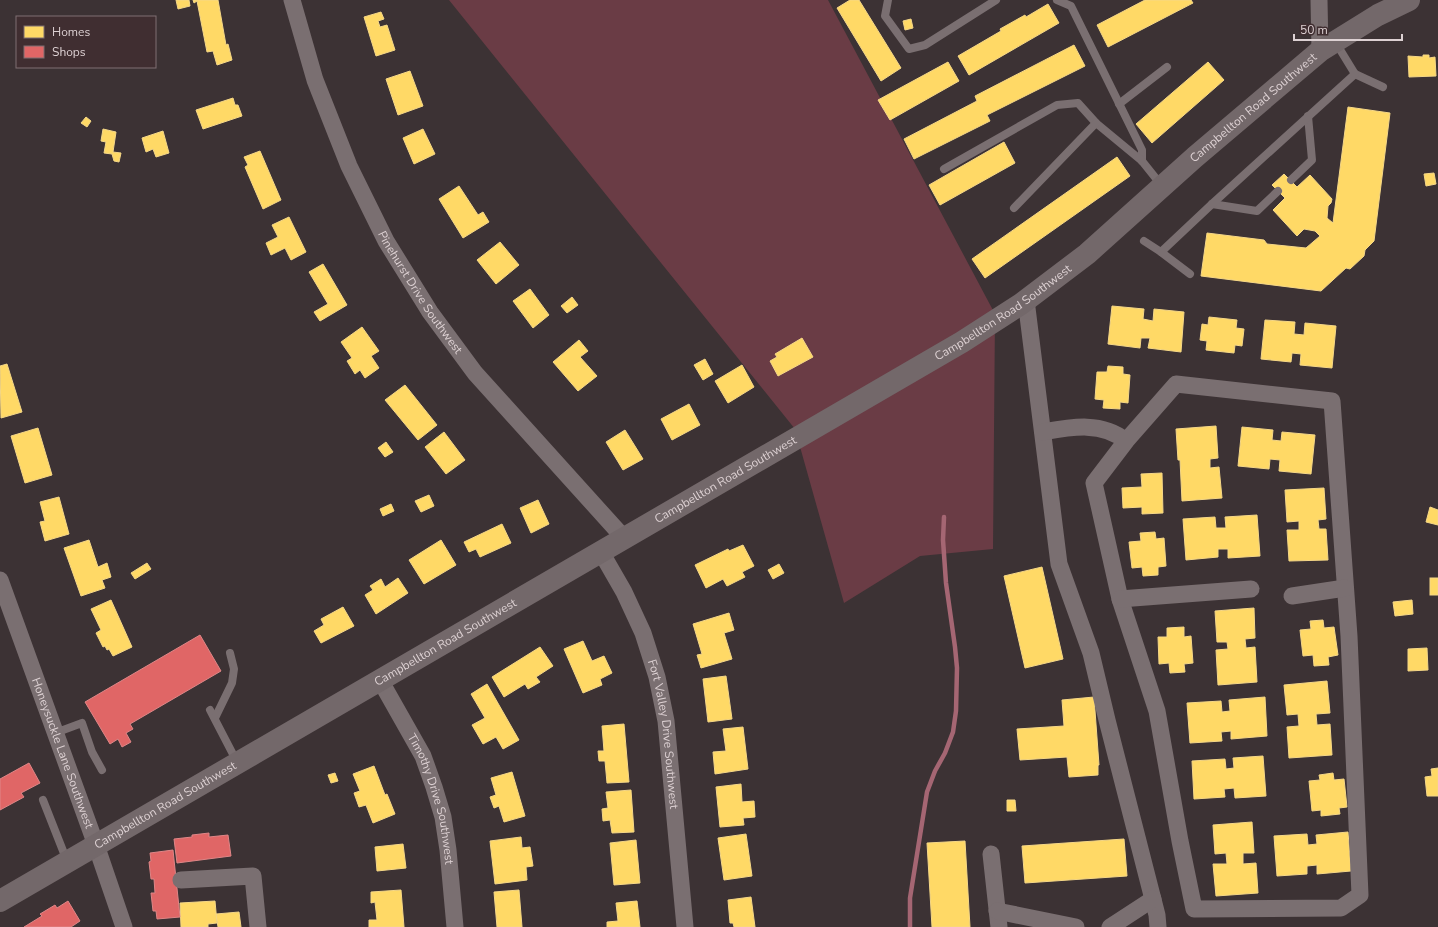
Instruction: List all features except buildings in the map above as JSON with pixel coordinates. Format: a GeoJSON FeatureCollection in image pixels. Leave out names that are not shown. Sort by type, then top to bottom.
{"type":"FeatureCollection","features":[{"type":"Feature","properties":{"kind":"main road","name":"Campbellton Road Southwest"},"geometry":{"type":"LineString","coordinates":[[0,900],[68,862],[956,346],[1026,300],[1087,254],[1162,186],[1327,46],[1378,15],[1409,0]]}},
{"type":"Feature","properties":{"kind":"street","name":"Pinehurst Drive Southwest"},"geometry":{"type":"LineString","coordinates":[[292,0],[315,80],[348,166],[390,247],[430,312],[475,373],[624,538]]}},
{"type":"Feature","properties":{"kind":"street"},"geometry":{"type":"LineString","coordinates":[[1319,0],[1327,46]]}},
{"type":"Feature","properties":{"kind":"street"},"geometry":{"type":"LineString","coordinates":[[1026,300],[1059,564],[1091,652],[1157,915],[1158,927]]}},
{"type":"Feature","properties":{"kind":"street"},"geometry":{"type":"LineString","coordinates":[[1176,384],[1332,401],[1345,588],[1360,895],[1341,908],[1194,909],[1180,841],[1157,711],[1120,599],[1094,482],[1126,441],[1176,384]]}},
{"type":"Feature","properties":{"kind":"street"},"geometry":{"type":"LineString","coordinates":[[1043,432],[1067,428],[1100,427],[1119,435],[1126,441]]}},
{"type":"Feature","properties":{"kind":"street","name":"Fort Valley Drive Southwest"},"geometry":{"type":"LineString","coordinates":[[601,552],[624,592],[637,619],[657,677],[666,721],[685,927]]}},
{"type":"Feature","properties":{"kind":"street"},"geometry":{"type":"LineString","coordinates":[[1292,596],[1345,588]]}},
{"type":"Feature","properties":{"kind":"street","name":"Honeysuckle Lane Southwest"},"geometry":{"type":"LineString","coordinates":[[1,589],[96,845],[124,927]]}},
{"type":"Feature","properties":{"kind":"street"},"geometry":{"type":"LineString","coordinates":[[1120,599],[1251,589]]}},
{"type":"Feature","properties":{"kind":"street","name":"Timothy Drive Southwest"},"geometry":{"type":"LineString","coordinates":[[380,680],[423,756],[434,787],[448,850],[455,927]]}},
{"type":"Feature","properties":{"kind":"street"},"geometry":{"type":"LineString","coordinates":[[991,854],[998,919],[1076,927]]}},
{"type":"Feature","properties":{"kind":"street"},"geometry":{"type":"LineString","coordinates":[[182,880],[253,876],[258,927]]}},
{"type":"Feature","properties":{"kind":"street"},"geometry":{"type":"LineString","coordinates":[[1110,927],[1153,899]]}},
{"type":"Feature","properties":{"kind":"lane"},"geometry":{"type":"LineString","coordinates":[[888,0],[885,16],[909,49],[925,46],[996,0]]}},
{"type":"Feature","properties":{"kind":"lane"},"geometry":{"type":"LineString","coordinates":[[1057,0],[1072,6],[1142,150],[1142,161]]}},
{"type":"Feature","properties":{"kind":"lane"},"geometry":{"type":"LineString","coordinates":[[1327,46],[1355,74],[1382,87]]}},
{"type":"Feature","properties":{"kind":"lane"},"geometry":{"type":"LineString","coordinates":[[1119,104],[1167,67]]}},
{"type":"Feature","properties":{"kind":"lane"},"geometry":{"type":"LineString","coordinates":[[1161,252],[1355,74]]}},
{"type":"Feature","properties":{"kind":"lane"},"geometry":{"type":"LineString","coordinates":[[944,169],[1058,105],[1078,103],[1096,124],[1142,161],[1162,186]]}},
{"type":"Feature","properties":{"kind":"lane"},"geometry":{"type":"LineString","coordinates":[[1291,180],[1312,160],[1308,116]]}},
{"type":"Feature","properties":{"kind":"lane"},"geometry":{"type":"LineString","coordinates":[[1014,208],[1096,124]]}},
{"type":"Feature","properties":{"kind":"lane"},"geometry":{"type":"LineString","coordinates":[[1212,204],[1257,211],[1278,191]]}},
{"type":"Feature","properties":{"kind":"lane"},"geometry":{"type":"LineString","coordinates":[[1144,241],[1190,274]]}},
{"type":"Feature","properties":{"kind":"lane"},"geometry":{"type":"LineString","coordinates":[[215,718],[232,683],[234,669],[230,653]]}},
{"type":"Feature","properties":{"kind":"lane"},"geometry":{"type":"LineString","coordinates":[[210,710],[237,763]]}},
{"type":"Feature","properties":{"kind":"lane"},"geometry":{"type":"LineString","coordinates":[[55,733],[82,723],[92,752],[102,770]]}},
{"type":"Feature","properties":{"kind":"lane"},"geometry":{"type":"LineString","coordinates":[[43,800],[68,862]]}},
{"type":"Feature","properties":{"kind":"shaded area"},"geometry":{"type":"Polygon","coordinates":[[[449,0],[828,0],[995,314],[993,549],[920,556],[844,603],[795,429],[449,0]]]}},
{"type":"Feature","properties":{"kind":"waterway"},"geometry":{"type":"LineString","coordinates":[[910,927],[910,898],[927,792],[953,732],[956,711],[957,668],[946,583],[943,540],[944,517]]}}]}
